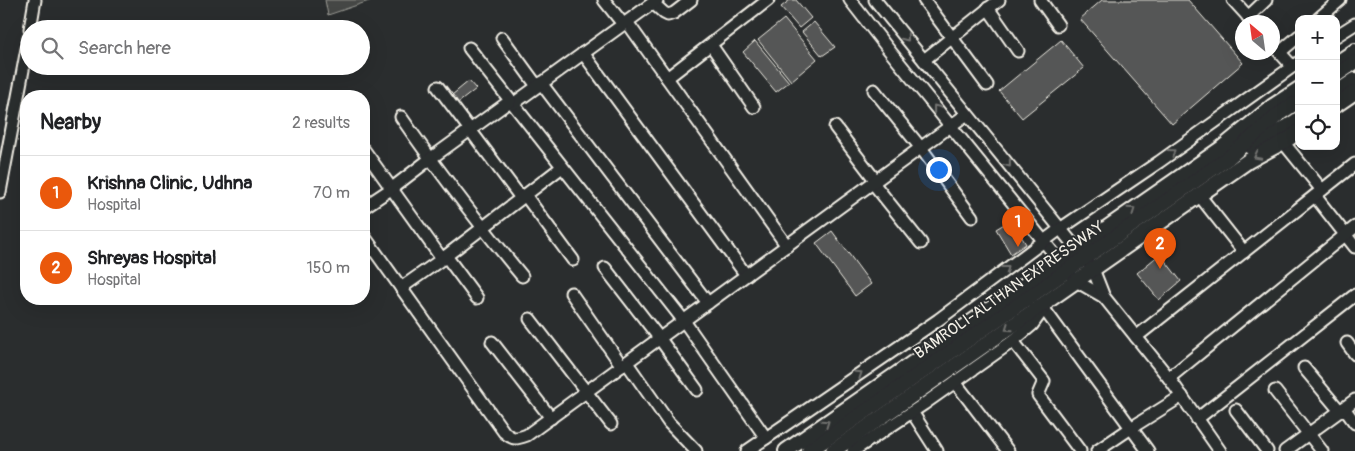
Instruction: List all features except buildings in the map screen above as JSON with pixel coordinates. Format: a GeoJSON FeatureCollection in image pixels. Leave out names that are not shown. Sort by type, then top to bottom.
{"type":"FeatureCollection","features":[{"type":"Feature","properties":{"kind":"main road"},"geometry":{"type":"LineString","coordinates":[[1340,61],[1355,51]]}},
{"type":"Feature","properties":{"kind":"main road"},"geometry":{"type":"LineString","coordinates":[[1340,72],[1355,62]]}},
{"type":"Feature","properties":{"kind":"main road"},"geometry":{"type":"LineString","coordinates":[[1340,90],[1355,80]]}},
{"type":"Feature","properties":{"kind":"main road"},"geometry":{"type":"LineString","coordinates":[[833,451],[1048,303],[1067,270],[1084,259],[1273,106],[1295,92]]}},
{"type":"Feature","properties":{"kind":"main road"},"geometry":{"type":"LineString","coordinates":[[1340,102],[1355,92]]}},
{"type":"Feature","properties":{"kind":"main road"},"geometry":{"type":"LineString","coordinates":[[1228,158],[1279,114],[1295,104]]}},
{"type":"Feature","properties":{"kind":"main road"},"geometry":{"type":"LineString","coordinates":[[1228,158],[1295,122]]}},
{"type":"Feature","properties":{"kind":"main road"},"geometry":{"type":"LineString","coordinates":[[786,451],[1084,259],[1199,195],[1248,161],[1295,134]]}},
{"type":"Feature","properties":{"kind":"main road","name":"BAMROLI-ALTHAN EXPRESSWAY"},"geometry":{"type":"LineString","coordinates":[[1084,259],[1228,158]]}},
{"type":"Feature","properties":{"kind":"main road","name":"BAMROLI-ALTHAN EXPRESSWAY"},"geometry":{"type":"LineString","coordinates":[[809,451],[1067,270]]}},
{"type":"Feature","properties":{"kind":"street"},"geometry":{"type":"LineString","coordinates":[[32,20],[35,0]]}},
{"type":"Feature","properties":{"kind":"street"},"geometry":{"type":"LineString","coordinates":[[604,0],[625,23],[667,78],[787,246]]}},
{"type":"Feature","properties":{"kind":"street"},"geometry":{"type":"LineString","coordinates":[[370,203],[470,130],[539,85],[655,1],[664,13],[668,15],[674,13],[691,0]]}},
{"type":"Feature","properties":{"kind":"street"},"geometry":{"type":"LineString","coordinates":[[667,78],[768,0]]}},
{"type":"Feature","properties":{"kind":"street"},"geometry":{"type":"LineString","coordinates":[[850,0],[1067,270],[1104,297]]}},
{"type":"Feature","properties":{"kind":"street"},"geometry":{"type":"LineString","coordinates":[[875,0],[1084,259],[1104,297],[1169,378],[1220,451]]}},
{"type":"Feature","properties":{"kind":"street"},"geometry":{"type":"LineString","coordinates":[[924,0],[988,85]]}},
{"type":"Feature","properties":{"kind":"street"},"geometry":{"type":"LineString","coordinates":[[924,60],[999,0]]}},
{"type":"Feature","properties":{"kind":"street"},"geometry":{"type":"LineString","coordinates":[[1040,0],[1058,25]]}},
{"type":"Feature","properties":{"kind":"street"},"geometry":{"type":"LineString","coordinates":[[1233,0],[1246,15]]}},
{"type":"Feature","properties":{"kind":"street"},"geometry":{"type":"LineString","coordinates":[[1255,15],[1266,0]]}},
{"type":"Feature","properties":{"kind":"street"},"geometry":{"type":"LineString","coordinates":[[1323,15],[1340,0]]}},
{"type":"Feature","properties":{"kind":"street"},"geometry":{"type":"LineString","coordinates":[[988,8],[1018,51]]}},
{"type":"Feature","properties":{"kind":"street"},"geometry":{"type":"LineString","coordinates":[[1340,33],[1355,24]]}},
{"type":"Feature","properties":{"kind":"street"},"geometry":{"type":"LineString","coordinates":[[502,38],[708,303]]}},
{"type":"Feature","properties":{"kind":"street"},"geometry":{"type":"LineString","coordinates":[[1280,46],[1295,38]]}},
{"type":"Feature","properties":{"kind":"street"},"geometry":{"type":"LineString","coordinates":[[711,44],[754,107]]}},
{"type":"Feature","properties":{"kind":"street"},"geometry":{"type":"LineString","coordinates":[[469,48],[684,321],[766,438]]}},
{"type":"Feature","properties":{"kind":"street"},"geometry":{"type":"LineString","coordinates":[[1280,51],[1295,63]]}},
{"type":"Feature","properties":{"kind":"street"},"geometry":{"type":"LineString","coordinates":[[582,54],[746,275]]}},
{"type":"Feature","properties":{"kind":"street"},"geometry":{"type":"LineString","coordinates":[[747,451],[938,320],[1043,241],[1159,162],[1295,65]]}},
{"type":"Feature","properties":{"kind":"street"},"geometry":{"type":"LineString","coordinates":[[0,192],[22,75]]}},
{"type":"Feature","properties":{"kind":"street"},"geometry":{"type":"LineString","coordinates":[[438,87],[573,260]]}},
{"type":"Feature","properties":{"kind":"street"},"geometry":{"type":"LineString","coordinates":[[874,90],[921,148],[972,217]]}},
{"type":"Feature","properties":{"kind":"street"},"geometry":{"type":"LineString","coordinates":[[370,244],[504,432],[510,438],[518,438],[527,435],[551,418],[968,114]]}},
{"type":"Feature","properties":{"kind":"street"},"geometry":{"type":"LineString","coordinates":[[401,117],[482,228],[522,276]]}},
{"type":"Feature","properties":{"kind":"street"},"geometry":{"type":"LineString","coordinates":[[835,127],[921,243]]}},
{"type":"Feature","properties":{"kind":"street"},"geometry":{"type":"LineString","coordinates":[[1283,142],[1355,247]]}},
{"type":"Feature","properties":{"kind":"street"},"geometry":{"type":"LineString","coordinates":[[370,159],[391,189],[477,298]]}},
{"type":"Feature","properties":{"kind":"street"},"geometry":{"type":"LineString","coordinates":[[1136,337],[1355,164]]}},
{"type":"Feature","properties":{"kind":"street"},"geometry":{"type":"LineString","coordinates":[[401,288],[444,258],[562,167]]}},
{"type":"Feature","properties":{"kind":"street"},"geometry":{"type":"LineString","coordinates":[[1199,195],[1244,252]]}},
{"type":"Feature","properties":{"kind":"street"},"geometry":{"type":"LineString","coordinates":[[1169,378],[1355,227]]}},
{"type":"Feature","properties":{"kind":"street"},"geometry":{"type":"LineString","coordinates":[[605,268],[660,338],[697,390]]}},
{"type":"Feature","properties":{"kind":"street"},"geometry":{"type":"LineString","coordinates":[[571,293],[669,423],[696,451]]}},
{"type":"Feature","properties":{"kind":"street"},"geometry":{"type":"LineString","coordinates":[[1198,419],[1355,295]]}},
{"type":"Feature","properties":{"kind":"street"},"geometry":{"type":"LineString","coordinates":[[853,451],[1013,341],[1032,325],[1048,303],[1148,451]]}},
{"type":"Feature","properties":{"kind":"street"},"geometry":{"type":"LineString","coordinates":[[530,319],[611,424]]}},
{"type":"Feature","properties":{"kind":"street"},"geometry":{"type":"LineString","coordinates":[[1013,341],[1044,380],[1038,395],[1080,451]]}},
{"type":"Feature","properties":{"kind":"street"},"geometry":{"type":"LineString","coordinates":[[492,342],[551,418]]}},
{"type":"Feature","properties":{"kind":"street"},"geometry":{"type":"LineString","coordinates":[[1347,343],[1355,354]]}},
{"type":"Feature","properties":{"kind":"street"},"geometry":{"type":"LineString","coordinates":[[1304,368],[1355,423]]}},
{"type":"Feature","properties":{"kind":"street"},"geometry":{"type":"LineString","coordinates":[[955,382],[1008,451]]}},
{"type":"Feature","properties":{"kind":"street"},"geometry":{"type":"LineString","coordinates":[[1275,391],[1322,451]]}},
{"type":"Feature","properties":{"kind":"street"},"geometry":{"type":"LineString","coordinates":[[1097,451],[1182,396]]}},
{"type":"Feature","properties":{"kind":"street"},"geometry":{"type":"LineString","coordinates":[[1286,451],[1355,400]]}},
{"type":"Feature","properties":{"kind":"street"},"geometry":{"type":"LineString","coordinates":[[1236,410],[1267,451]]}},
{"type":"Feature","properties":{"kind":"street"},"geometry":{"type":"LineString","coordinates":[[912,412],[937,451]]}},
{"type":"Feature","properties":{"kind":"shaded area"},"geometry":{"type":"Polygon","coordinates":[[[325,0],[372,0],[328,15],[325,0]]]}},
{"type":"Feature","properties":{"kind":"place","name":"Krishna Clinic, Udhna"},"geometry":{"type":"Point","coordinates":[1018,247]}},
{"type":"Feature","properties":{"kind":"place","name":"Shreyas Hospital"},"geometry":{"type":"Point","coordinates":[1160,269]}}]}
